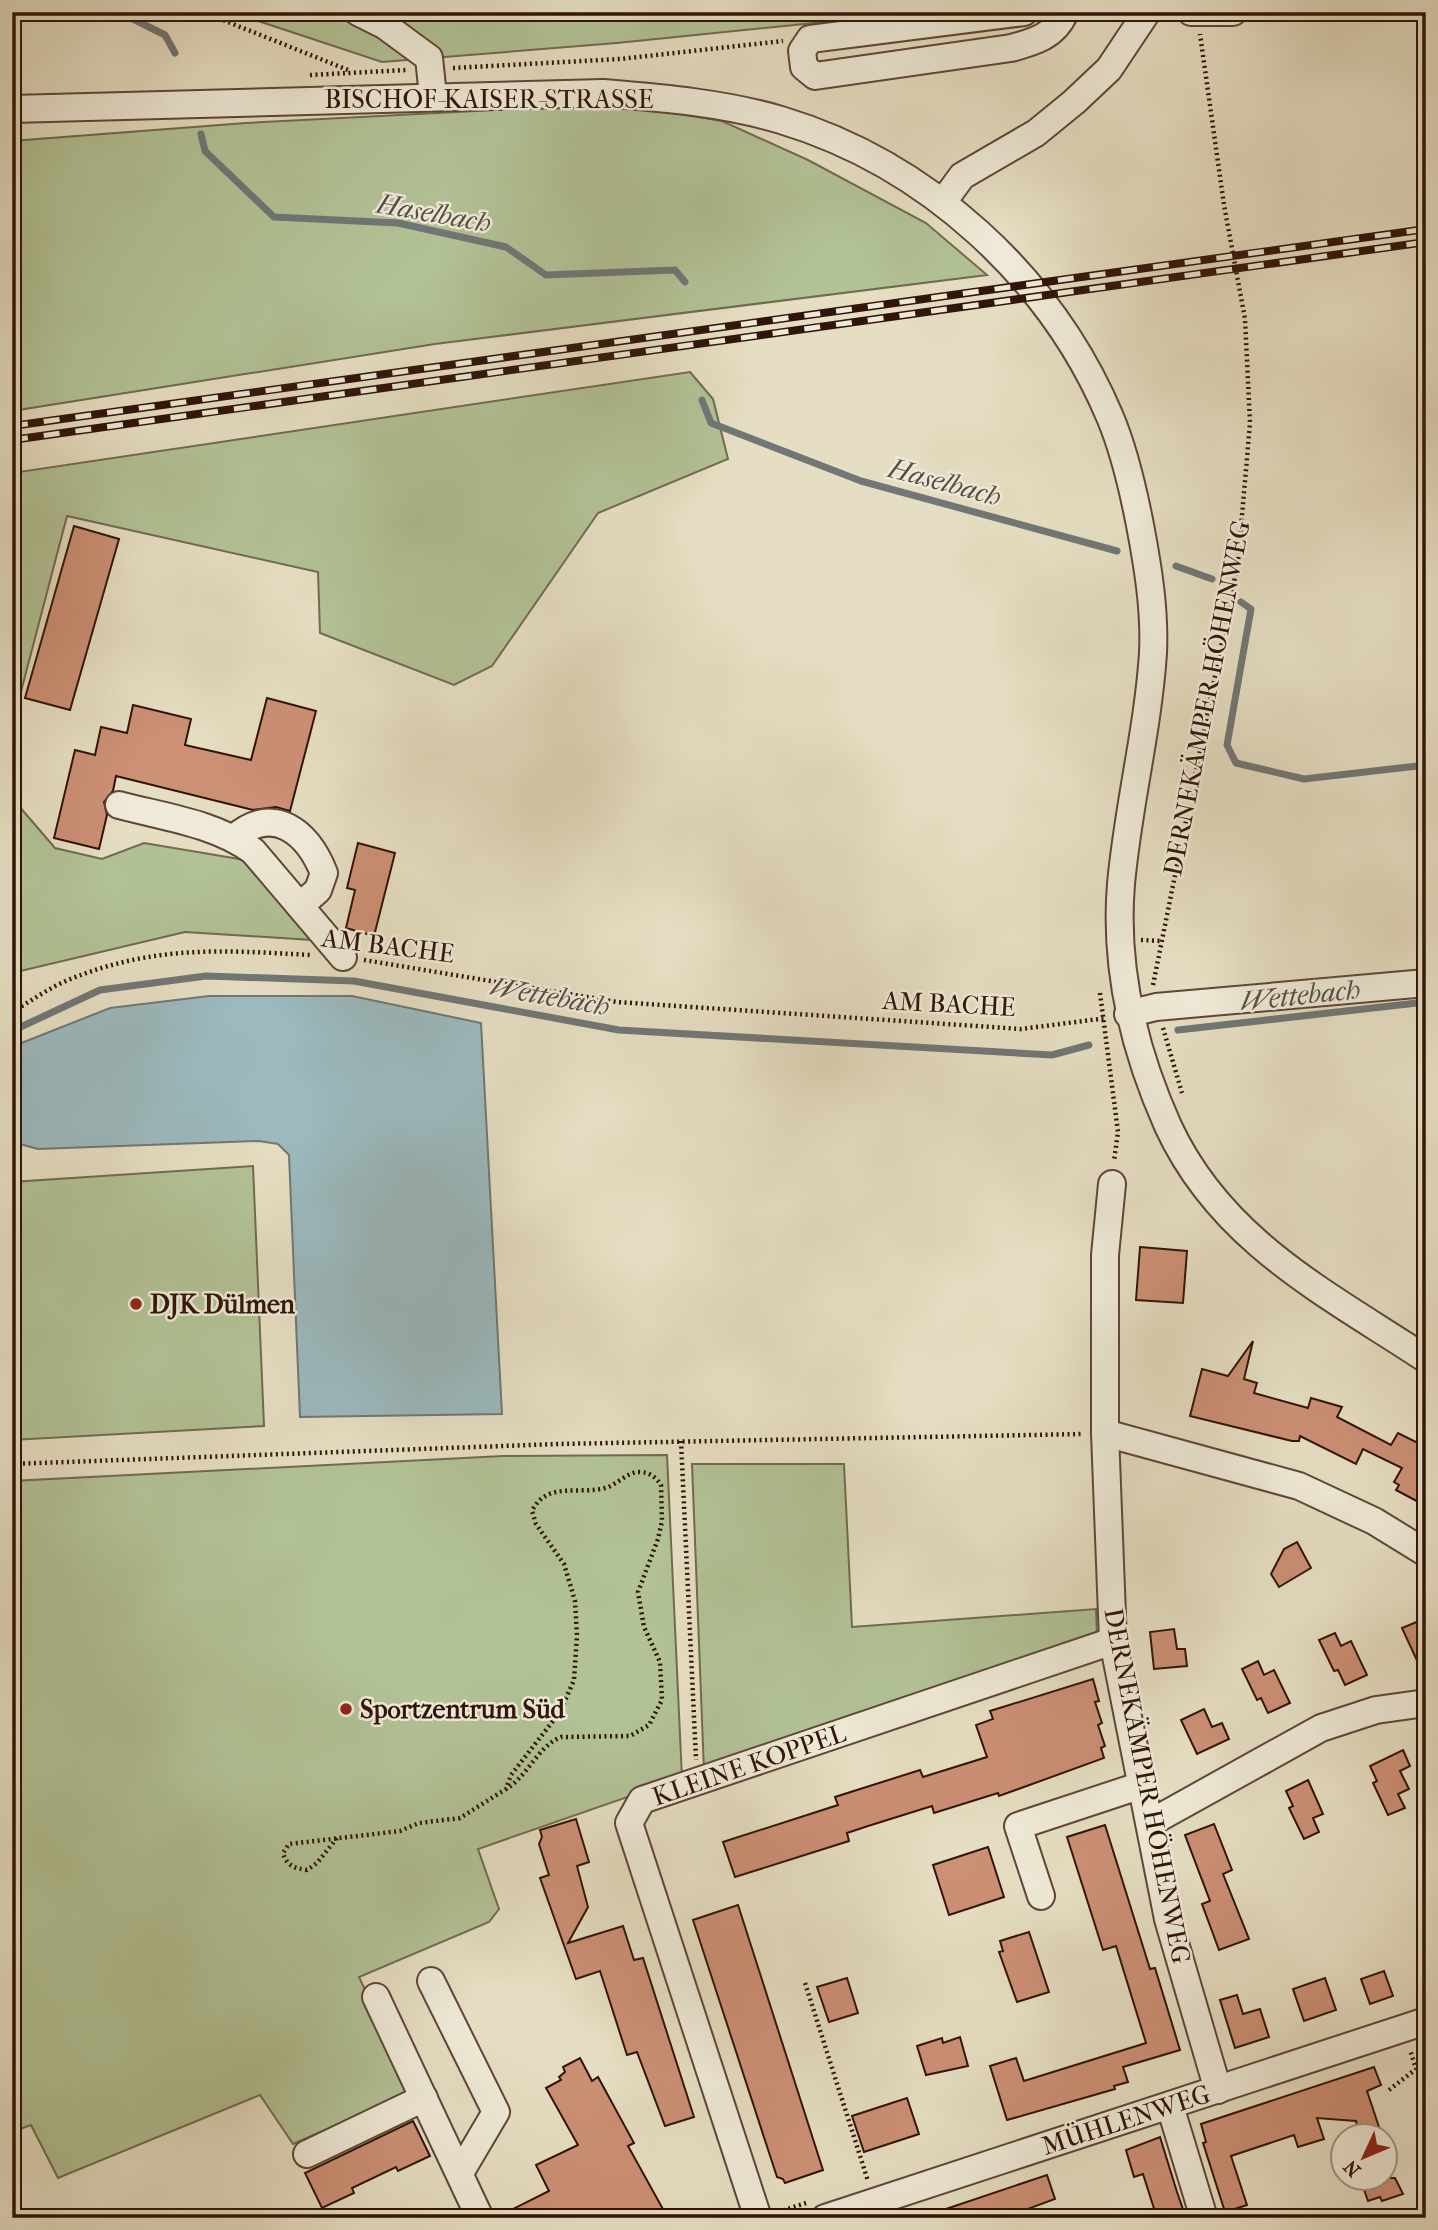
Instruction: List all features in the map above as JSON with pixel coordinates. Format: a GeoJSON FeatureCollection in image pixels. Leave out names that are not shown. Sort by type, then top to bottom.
{"type":"FeatureCollection","features":[{"type":"Feature","properties":{"kind":"street"},"geometry":{"type":"LineString","coordinates":[[358,12],[384,25],[429,58],[433,96]]}},
{"type":"Feature","properties":{"kind":"street"},"geometry":{"type":"LineString","coordinates":[[1024,12],[810,39],[802,51],[804,67],[815,76],[1021,45],[1041,40],[1057,27],[1065,12]]}},
{"type":"Feature","properties":{"kind":"street"},"geometry":{"type":"LineString","coordinates":[[943,202],[962,176],[1036,132],[1101,78],[1136,33],[1147,12]]}},
{"type":"Feature","properties":{"kind":"street"},"geometry":{"type":"LineString","coordinates":[[1194,13],[1233,12]]}},
{"type":"Feature","properties":{"kind":"street","name":"BISCHOF-KAISER-STRASSE"},"geometry":{"type":"LineString","coordinates":[[12,109],[603,93],[673,99],[780,120],[841,142],[903,175],[975,228],[1054,316],[1111,418],[1135,499],[1150,575],[1153,652],[1121,885],[1121,942],[1115,1016],[1148,1076],[1170,1130],[1198,1178],[1237,1227],[1284,1267],[1426,1359]]}},
{"type":"Feature","properties":{"kind":"street"},"geometry":{"type":"LineString","coordinates":[[119,806],[216,830],[234,838],[253,851],[343,957]]}},
{"type":"Feature","properties":{"kind":"street"},"geometry":{"type":"LineString","coordinates":[[234,838],[254,825],[273,823],[290,827],[305,839],[317,856],[324,873],[318,890],[300,905]]}},
{"type":"Feature","properties":{"kind":"street"},"geometry":{"type":"LineString","coordinates":[[1115,1016],[1156,1007],[1426,983]]}},
{"type":"Feature","properties":{"kind":"street","name":"DERNEKÄMPER HÖHENWEG"},"geometry":{"type":"LineString","coordinates":[[1112,1184],[1105,1255],[1105,1433],[1113,1641],[1168,1919],[1218,2090]]}},
{"type":"Feature","properties":{"kind":"street"},"geometry":{"type":"LineString","coordinates":[[1105,1433],[1299,1486],[1374,1521],[1426,1553]]}},
{"type":"Feature","properties":{"kind":"street","name":"KLEINE KOPPEL"},"geometry":{"type":"LineString","coordinates":[[758,2218],[629,1823],[642,1800],[1113,1641]]}},
{"type":"Feature","properties":{"kind":"street"},"geometry":{"type":"LineString","coordinates":[[1150,1823],[1321,1728],[1376,1710],[1426,1703]]}},
{"type":"Feature","properties":{"kind":"street"},"geometry":{"type":"LineString","coordinates":[[1041,1896],[1017,1826],[1142,1785]]}},
{"type":"Feature","properties":{"kind":"street"},"geometry":{"type":"LineString","coordinates":[[431,1981],[496,2112],[460,2173]]}},
{"type":"Feature","properties":{"kind":"street"},"geometry":{"type":"LineString","coordinates":[[376,1997],[480,2218]]}},
{"type":"Feature","properties":{"kind":"street","name":"MÜHLENWEG"},"geometry":{"type":"LineString","coordinates":[[825,2218],[860,2210],[1415,2025]]}},
{"type":"Feature","properties":{"kind":"street"},"geometry":{"type":"LineString","coordinates":[[307,2154],[424,2098]]}},
{"type":"Feature","properties":{"kind":"street"},"geometry":{"type":"LineString","coordinates":[[1170,2106],[1204,2218]]}},
{"type":"Feature","properties":{"kind":"path"},"geometry":{"type":"LineString","coordinates":[[203,12],[352,72]]}},
{"type":"Feature","properties":{"kind":"path","name":"DERNEKÄMPER HÖHENWEG"},"geometry":{"type":"LineString","coordinates":[[1184,1100],[1156,1007],[1152,982],[1238,562],[1250,423],[1245,320],[1194,13]]}},
{"type":"Feature","properties":{"kind":"path","name":"AM BACHE"},"geometry":{"type":"LineString","coordinates":[[12,1012],[67,981],[143,957],[207,949],[343,957],[617,1002],[1021,1029],[1115,1016]]}},
{"type":"Feature","properties":{"kind":"path"},"geometry":{"type":"LineString","coordinates":[[12,1464],[681,1441],[1105,1433]]}},
{"type":"Feature","properties":{"kind":"path"},"geometry":{"type":"LineString","coordinates":[[681,1441],[697,1782]]}},
{"type":"Feature","properties":{"kind":"path"},"geometry":{"type":"LineString","coordinates":[[337,1838],[317,1863],[307,1870],[294,1868],[286,1862],[283,1853],[289,1844],[337,1838],[400,1831],[419,1823],[460,1818],[516,1783],[551,1741],[561,1737],[630,1736],[649,1725],[662,1700],[660,1662],[644,1627],[638,1592],[662,1521],[661,1485],[646,1472],[635,1471],[606,1488],[553,1492],[538,1499],[532,1511],[536,1524],[564,1563],[575,1601],[575,1669],[560,1713],[511,1775],[506,1789]]}},
{"type":"Feature","properties":{"kind":"path"},"geometry":{"type":"LineString","coordinates":[[805,1983],[860,2210]]}},
{"type":"Feature","properties":{"kind":"path"},"geometry":{"type":"LineString","coordinates":[[1389,2090],[1416,2069],[1415,2025]]}},
{"type":"Feature","properties":{"kind":"green space"},"geometry":{"type":"Polygon","coordinates":[[[231,12],[923,12],[617,43],[382,62],[231,12]]]}},
{"type":"Feature","properties":{"kind":"green space"},"geometry":{"type":"Polygon","coordinates":[[[573,106],[662,111],[722,121],[808,160],[926,223],[987,275],[435,344],[12,411],[12,141],[246,123],[573,106]]]}},
{"type":"Feature","properties":{"kind":"green space"},"geometry":{"type":"Polygon","coordinates":[[[690,372],[713,399],[728,459],[598,513],[492,666],[454,685],[320,633],[318,572],[67,516],[12,726],[12,473],[690,372]]]}},
{"type":"Feature","properties":{"kind":"green space"},"geometry":{"type":"Polygon","coordinates":[[[12,798],[55,848],[102,859],[144,843],[245,860],[313,940],[185,932],[12,973],[12,798]]]}},
{"type":"Feature","properties":{"kind":"green space","name":"DJK Dülmen"},"geometry":{"type":"Polygon","coordinates":[[[253,1166],[264,1426],[12,1440],[12,1182],[253,1166]]]}},
{"type":"Feature","properties":{"kind":"green space","name":"Sportzentrum Süd"},"geometry":{"type":"Polygon","coordinates":[[[667,1455],[682,1778],[478,1849],[499,1909],[489,1922],[359,1977],[413,2092],[293,2144],[260,2095],[58,2178],[31,2125],[12,2132],[12,1481],[503,1456],[667,1455]]]}},
{"type":"Feature","properties":{"kind":"green space"},"geometry":{"type":"Polygon","coordinates":[[[692,1464],[844,1464],[852,1627],[1096,1609],[1097,1637],[704,1771],[692,1464]]]}},
{"type":"Feature","properties":{"kind":"water"},"geometry":{"type":"Polygon","coordinates":[[[209,996],[352,996],[481,1023],[502,1414],[300,1417],[289,1155],[278,1144],[259,1141],[38,1149],[12,1142],[12,1049],[110,1008],[209,996]]]}},
{"type":"Feature","properties":{"kind":"building"},"geometry":{"type":"Polygon","coordinates":[[[74,526],[119,539],[70,710],[25,698],[74,526]]]}},
{"type":"Feature","properties":{"kind":"building"},"geometry":{"type":"Polygon","coordinates":[[[267,698],[316,711],[290,811],[276,807],[253,810],[116,776],[113,791],[104,802],[107,815],[99,849],[54,838],[75,750],[95,755],[101,727],[127,733],[133,705],[191,719],[185,745],[251,760],[267,698]]]}},
{"type":"Feature","properties":{"kind":"building"},"geometry":{"type":"Polygon","coordinates":[[[358,843],[395,853],[374,936],[346,928],[355,890],[347,888],[358,843]]]}},
{"type":"Feature","properties":{"kind":"building"},"geometry":{"type":"Polygon","coordinates":[[[1140,1247],[1187,1251],[1183,1303],[1136,1300],[1140,1247]]]}},
{"type":"Feature","properties":{"kind":"building"},"geometry":{"type":"Polygon","coordinates":[[[1253,1341],[1244,1379],[1257,1383],[1254,1393],[1308,1408],[1311,1398],[1342,1407],[1337,1417],[1391,1445],[1398,1433],[1426,1447],[1418,1462],[1426,1466],[1426,1506],[1396,1490],[1399,1485],[1394,1482],[1402,1468],[1363,1449],[1356,1464],[1300,1436],[1299,1441],[1292,1441],[1190,1416],[1202,1369],[1228,1376],[1253,1341]]]}},
{"type":"Feature","properties":{"kind":"building"},"geometry":{"type":"Polygon","coordinates":[[[1297,1542],[1311,1568],[1279,1587],[1271,1574],[1284,1549],[1297,1542]]]}},
{"type":"Feature","properties":{"kind":"building"},"geometry":{"type":"Polygon","coordinates":[[[1419,1621],[1426,1635],[1426,1680],[1402,1628],[1419,1621]]]}},
{"type":"Feature","properties":{"kind":"building"},"geometry":{"type":"Polygon","coordinates":[[[1174,1629],[1177,1649],[1185,1649],[1187,1666],[1154,1669],[1150,1632],[1174,1629]]]}},
{"type":"Feature","properties":{"kind":"building"},"geometry":{"type":"Polygon","coordinates":[[[1335,1633],[1341,1646],[1351,1641],[1367,1675],[1345,1685],[1338,1670],[1334,1671],[1319,1640],[1335,1633]]]}},
{"type":"Feature","properties":{"kind":"building"},"geometry":{"type":"Polygon","coordinates":[[[1258,1661],[1264,1675],[1274,1670],[1290,1703],[1268,1713],[1261,1698],[1257,1700],[1242,1669],[1258,1661]]]}},
{"type":"Feature","properties":{"kind":"building"},"geometry":{"type":"Polygon","coordinates":[[[1093,1679],[1099,1701],[1095,1702],[1102,1723],[1098,1725],[1105,1746],[1101,1748],[1104,1758],[999,1796],[998,1793],[934,1813],[932,1806],[868,1826],[847,1833],[849,1841],[735,1877],[723,1842],[838,1805],[835,1797],[920,1770],[923,1777],[987,1757],[976,1725],[993,1719],[990,1711],[1093,1679]]]}},
{"type":"Feature","properties":{"kind":"building"},"geometry":{"type":"Polygon","coordinates":[[[1204,1709],[1212,1727],[1222,1723],[1229,1739],[1197,1754],[1181,1720],[1204,1709]]]}},
{"type":"Feature","properties":{"kind":"building"},"geometry":{"type":"Polygon","coordinates":[[[1403,1750],[1410,1766],[1400,1771],[1409,1789],[1398,1794],[1405,1808],[1388,1815],[1373,1783],[1377,1781],[1370,1766],[1403,1750]]]}},
{"type":"Feature","properties":{"kind":"building"},"geometry":{"type":"Polygon","coordinates":[[[1308,1780],[1323,1814],[1313,1818],[1319,1832],[1304,1839],[1289,1808],[1293,1806],[1286,1791],[1308,1780]]]}},
{"type":"Feature","properties":{"kind":"building"},"geometry":{"type":"Polygon","coordinates":[[[576,1819],[589,1862],[577,1866],[588,1907],[568,1943],[623,1926],[634,1960],[643,1958],[694,2117],[665,2126],[637,2052],[627,2055],[600,1971],[576,1979],[540,1878],[549,1875],[539,1844],[542,1837],[540,1830],[576,1819]]]}},
{"type":"Feature","properties":{"kind":"building"},"geometry":{"type":"Polygon","coordinates":[[[1214,1824],[1232,1870],[1223,1874],[1249,1939],[1219,1950],[1202,1904],[1210,1901],[1185,1835],[1214,1824]]]}},
{"type":"Feature","properties":{"kind":"building"},"geometry":{"type":"Polygon","coordinates":[[[1105,1825],[1150,1969],[1155,1968],[1180,2050],[1123,2067],[1128,2082],[1114,2086],[1115,2089],[1007,2120],[990,2066],[1016,2058],[1024,2081],[1146,2043],[1116,1946],[1103,1950],[1067,1837],[1105,1825]]]}},
{"type":"Feature","properties":{"kind":"building"},"geometry":{"type":"Polygon","coordinates":[[[988,1847],[1004,1897],[949,1915],[933,1865],[988,1847]]]}},
{"type":"Feature","properties":{"kind":"building"},"geometry":{"type":"Polygon","coordinates":[[[738,1905],[823,2170],[785,2183],[777,2177],[693,1920],[738,1905]]]}},
{"type":"Feature","properties":{"kind":"building"},"geometry":{"type":"Polygon","coordinates":[[[1029,1932],[1049,1992],[1017,2002],[999,1952],[1003,1951],[1000,1941],[1029,1932]]]}},
{"type":"Feature","properties":{"kind":"building"},"geometry":{"type":"Polygon","coordinates":[[[1384,1971],[1393,1996],[1370,2004],[1361,1979],[1384,1971]]]}},
{"type":"Feature","properties":{"kind":"building"},"geometry":{"type":"Polygon","coordinates":[[[847,1978],[858,2013],[829,2022],[817,1987],[847,1978]]]}},
{"type":"Feature","properties":{"kind":"building"},"geometry":{"type":"Polygon","coordinates":[[[1325,1978],[1336,2010],[1304,2021],[1293,1989],[1325,1978]]]}},
{"type":"Feature","properties":{"kind":"building"},"geometry":{"type":"Polygon","coordinates":[[[1237,1995],[1243,2014],[1260,2009],[1269,2037],[1235,2048],[1220,2000],[1237,1995]]]}},
{"type":"Feature","properties":{"kind":"building"},"geometry":{"type":"Polygon","coordinates":[[[960,2037],[968,2066],[926,2075],[917,2046],[942,2038],[943,2043],[960,2037]]]}},
{"type":"Feature","properties":{"kind":"building"},"geometry":{"type":"Polygon","coordinates":[[[580,2058],[592,2081],[598,2077],[634,2143],[628,2146],[664,2211],[648,2218],[495,2218],[549,2191],[536,2165],[578,2145],[546,2088],[561,2080],[559,2077],[565,2072],[563,2067],[580,2058]]]}},
{"type":"Feature","properties":{"kind":"building"},"geometry":{"type":"Polygon","coordinates":[[[1374,2067],[1381,2085],[1367,2091],[1377,2122],[1317,2118],[1324,2139],[1298,2147],[1294,2135],[1231,2156],[1247,2205],[1225,2212],[1203,2143],[1206,2142],[1201,2124],[1374,2067]]]}},
{"type":"Feature","properties":{"kind":"building"},"geometry":{"type":"Polygon","coordinates":[[[907,2098],[919,2134],[864,2152],[852,2116],[907,2098]]]}},
{"type":"Feature","properties":{"kind":"building"},"geometry":{"type":"Polygon","coordinates":[[[413,2121],[430,2156],[398,2171],[396,2167],[352,2188],[354,2193],[322,2208],[305,2173],[413,2121]]]}},
{"type":"Feature","properties":{"kind":"building"},"geometry":{"type":"Polygon","coordinates":[[[1160,2137],[1186,2218],[1157,2218],[1143,2174],[1134,2177],[1126,2150],[1160,2137]]]}},
{"type":"Feature","properties":{"kind":"building"},"geometry":{"type":"Polygon","coordinates":[[[1047,2175],[1055,2199],[1004,2218],[931,2218],[931,2214],[1047,2175]]]}},
{"type":"Feature","properties":{"kind":"building"},"geometry":{"type":"Polygon","coordinates":[[[1400,2188],[1403,2194],[1382,2201],[1380,2197],[1368,2201],[1365,2192],[1400,2192],[1400,2188]]]}},
{"type":"Feature","properties":{"kind":"waterway","name":"Haselbach"},"geometry":{"type":"LineString","coordinates":[[119,12],[165,35],[175,53]]}},
{"type":"Feature","properties":{"kind":"waterway","name":"Haselbach"},"geometry":{"type":"LineString","coordinates":[[201,134],[205,151],[274,217],[398,223],[506,247],[546,275],[675,270],[685,282]]}},
{"type":"Feature","properties":{"kind":"waterway","name":"Haselbach"},"geometry":{"type":"LineString","coordinates":[[702,400],[711,423],[861,481],[1117,551]]}},
{"type":"Feature","properties":{"kind":"waterway","name":"Haselbach"},"geometry":{"type":"LineString","coordinates":[[1176,566],[1212,579]]}},
{"type":"Feature","properties":{"kind":"waterway","name":"Haselbach"},"geometry":{"type":"LineString","coordinates":[[1241,602],[1251,609],[1227,745],[1236,763],[1304,779],[1426,765]]}},
{"type":"Feature","properties":{"kind":"waterway","name":"Wettebach"},"geometry":{"type":"LineString","coordinates":[[12,1031],[100,990],[206,976],[354,981],[619,1030],[1052,1055],[1089,1045]]}},
{"type":"Feature","properties":{"kind":"waterway","name":"Wettebach"},"geometry":{"type":"LineString","coordinates":[[1178,1030],[1426,1002]]}},
{"type":"Feature","properties":{"kind":"railway"},"geometry":{"type":"LineString","coordinates":[[12,426],[1426,229]]}},
{"type":"Feature","properties":{"kind":"railway"},"geometry":{"type":"LineString","coordinates":[[12,440],[1426,242]]}},
{"type":"Feature","properties":{"kind":"place","name":"DJK Dülmen"},"geometry":{"type":"Point","coordinates":[136,1304]}},
{"type":"Feature","properties":{"kind":"place","name":"Sportzentrum Süd"},"geometry":{"type":"Point","coordinates":[346,1709]}}]}
